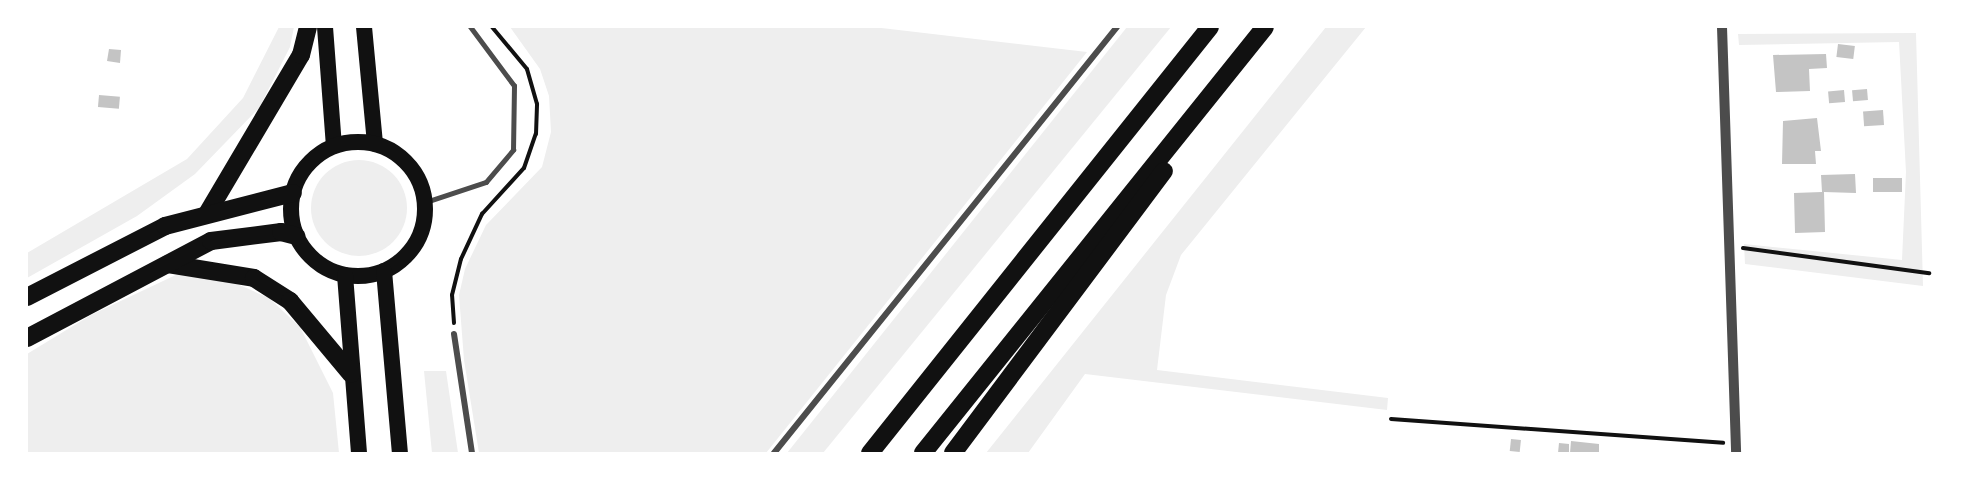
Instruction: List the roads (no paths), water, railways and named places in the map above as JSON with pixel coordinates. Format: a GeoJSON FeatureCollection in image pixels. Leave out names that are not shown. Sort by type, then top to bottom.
{"type":"FeatureCollection","features":[{"type":"Feature","properties":{"kind":"highway"},"geometry":{"type":"LineString","coordinates":[[208,212],[295,65],[308,27]]}},
{"type":"Feature","properties":{"kind":"highway"},"geometry":{"type":"LineString","coordinates":[[325,27],[334,146]]}},
{"type":"Feature","properties":{"kind":"highway"},"geometry":{"type":"LineString","coordinates":[[364,27],[375,143]]}},
{"type":"Feature","properties":{"kind":"highway"},"geometry":{"type":"LineString","coordinates":[[870,453],[1210,27]]}},
{"type":"Feature","properties":{"kind":"highway"},"geometry":{"type":"LineString","coordinates":[[923,453],[1266,27]]}},
{"type":"Feature","properties":{"kind":"highway"},"geometry":{"type":"LineString","coordinates":[[953,453],[1266,27]]}},
{"type":"Feature","properties":{"kind":"highway"},"geometry":{"type":"LineString","coordinates":[[27,338],[219,239],[281,232],[296,236],[325,267],[345,275],[384,271],[408,255],[423,231],[426,202],[412,169],[400,155],[375,143],[334,146],[308,164],[293,192],[296,236]]}},
{"type":"Feature","properties":{"kind":"highway"},"geometry":{"type":"LineString","coordinates":[[27,297],[125,243],[208,212],[293,192]]}},
{"type":"Feature","properties":{"kind":"highway"},"geometry":{"type":"LineString","coordinates":[[168,264],[254,278],[290,301],[351,374]]}},
{"type":"Feature","properties":{"kind":"highway"},"geometry":{"type":"LineString","coordinates":[[384,271],[400,453]]}},
{"type":"Feature","properties":{"kind":"highway"},"geometry":{"type":"LineString","coordinates":[[345,275],[359,453]]}},
{"type":"Feature","properties":{"kind":"street"},"geometry":{"type":"LineString","coordinates":[[774,453],[1117,27]]}},
{"type":"Feature","properties":{"kind":"street"},"geometry":{"type":"LineString","coordinates":[[1722,27],[1735,448]]}},
{"type":"Feature","properties":{"kind":"street"},"geometry":{"type":"LineString","coordinates":[[454,334],[472,453]]}},
{"type":"Feature","properties":{"kind":"lane"},"geometry":{"type":"LineString","coordinates":[[426,202],[486,182],[513,150],[514,86],[470,27]]}}]}
